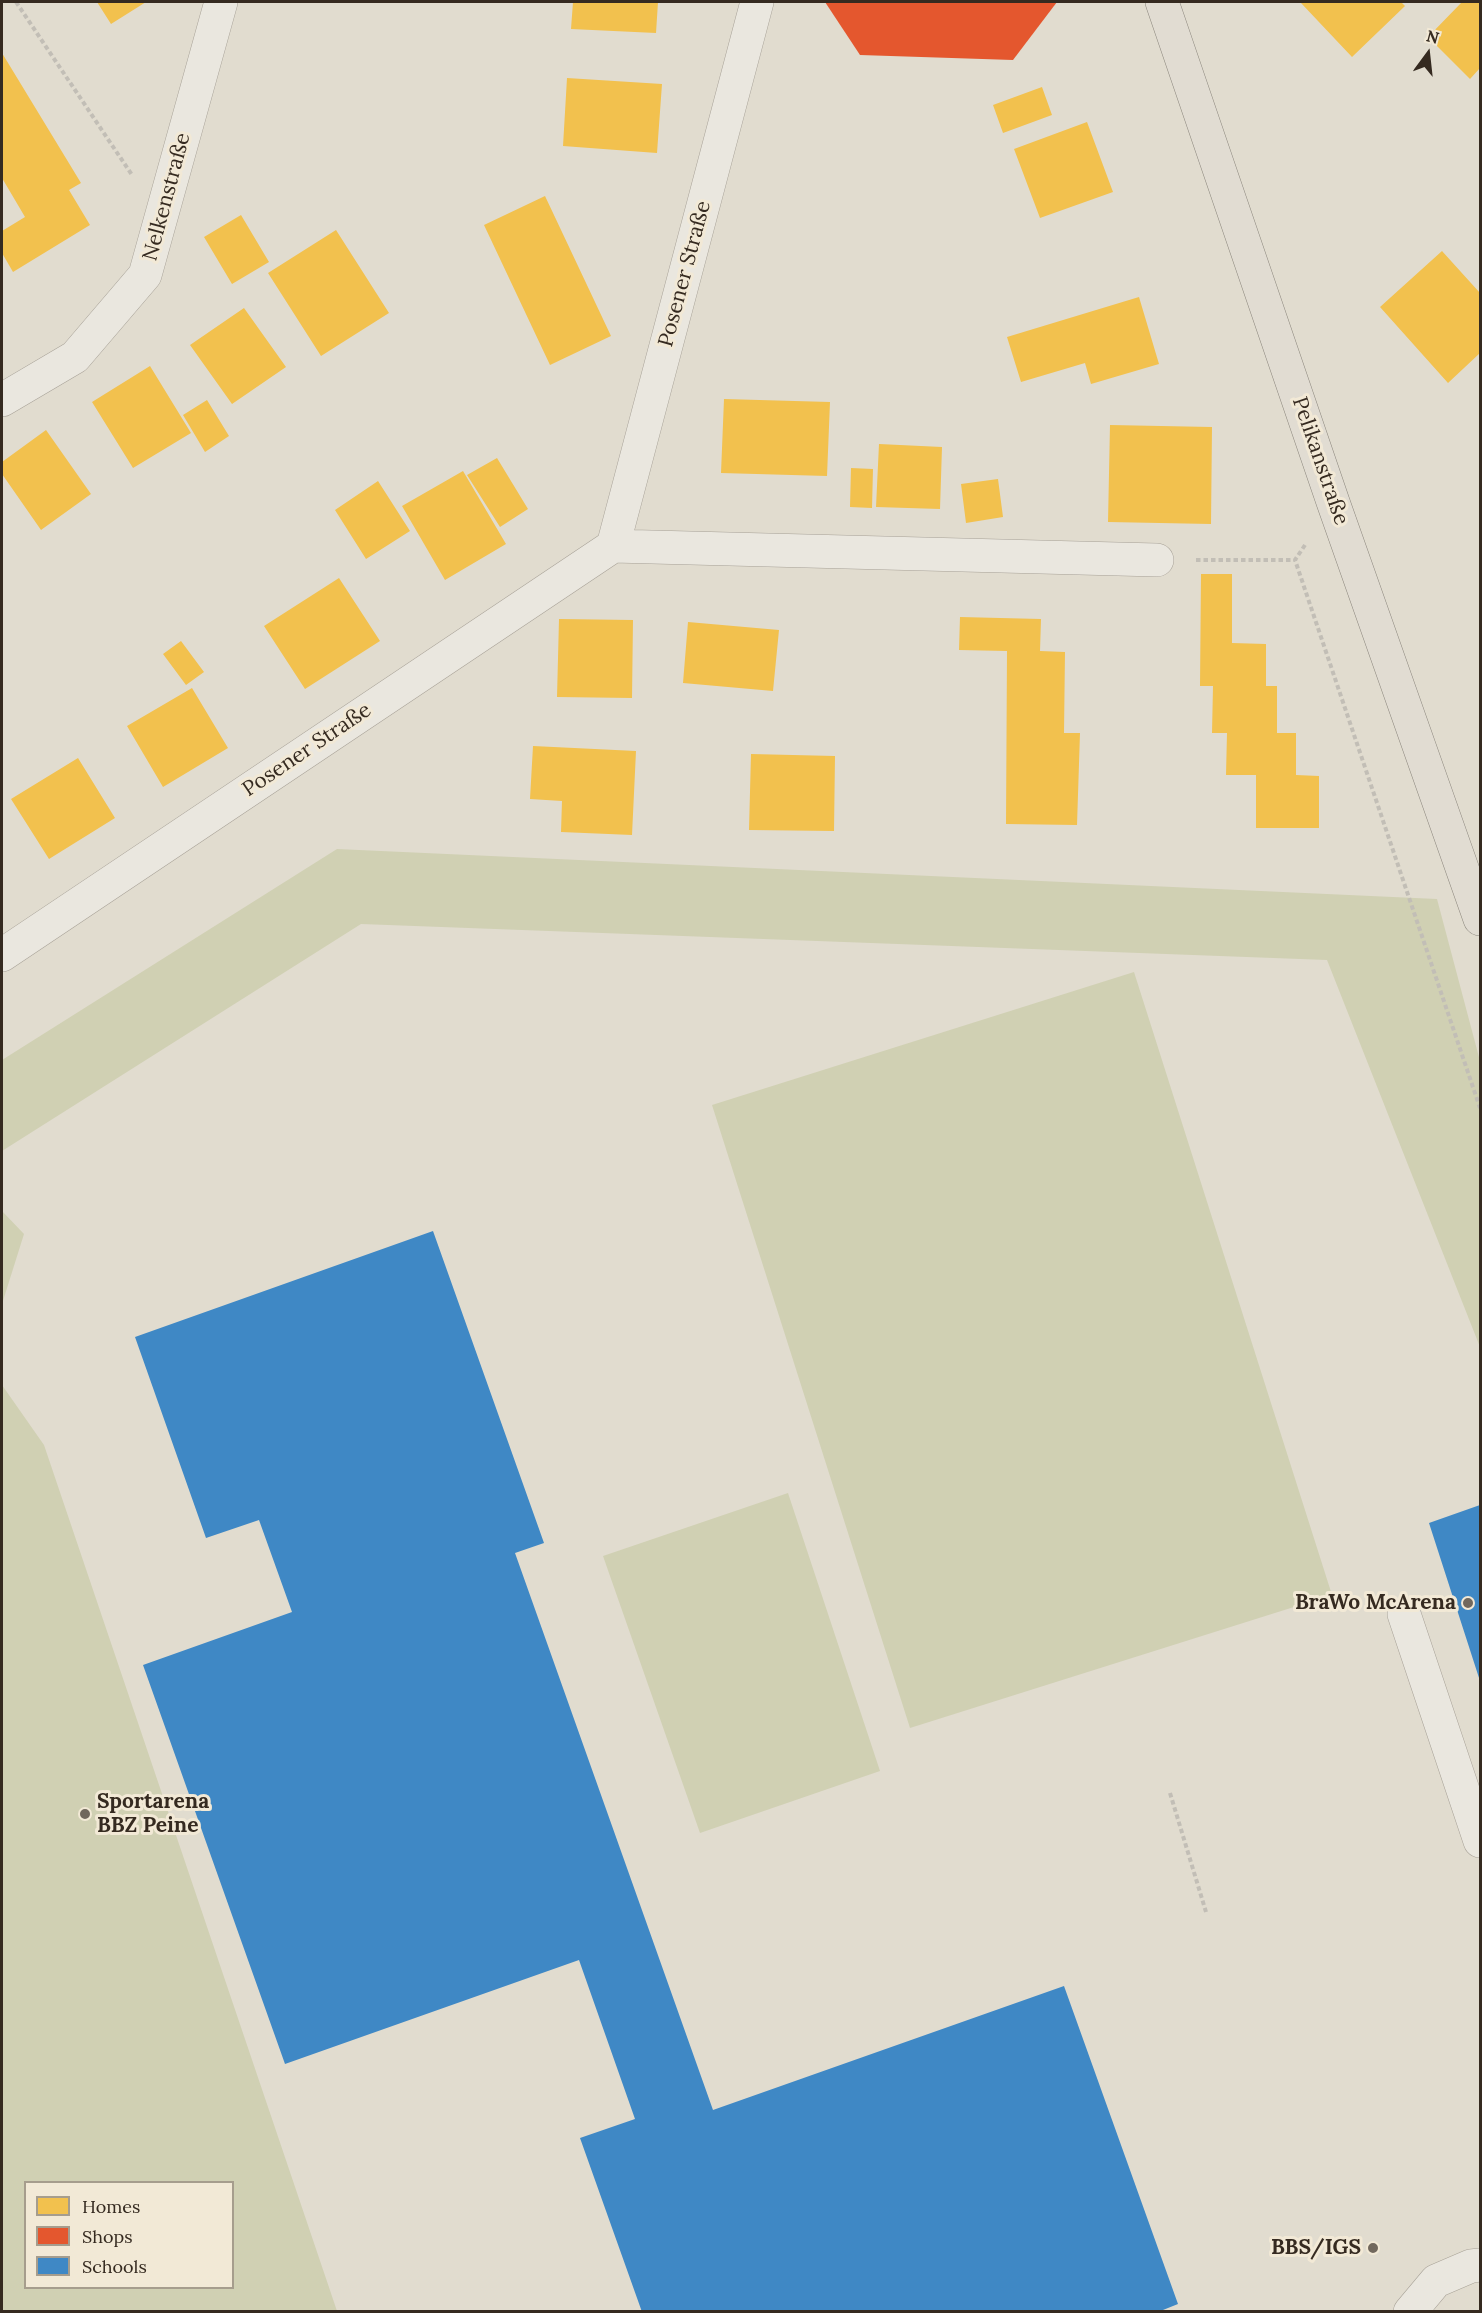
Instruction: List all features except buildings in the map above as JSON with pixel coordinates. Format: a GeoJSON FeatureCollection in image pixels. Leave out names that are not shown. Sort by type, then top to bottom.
{"type":"FeatureCollection","features":[{"type":"Feature","properties":{"kind":"main road","name":"Pelikanstraße"},"geometry":{"type":"LineString","coordinates":[[1162,2],[1480,919]]}},
{"type":"Feature","properties":{"kind":"street","name":"Nelkenstraße"},"geometry":{"type":"LineString","coordinates":[[2,400],[75,357],[145,275],[220,2]]}},
{"type":"Feature","properties":{"kind":"street","name":"Posener Straße"},"geometry":{"type":"LineString","coordinates":[[2,955],[613,546],[757,2]]}},
{"type":"Feature","properties":{"kind":"street"},"geometry":{"type":"LineString","coordinates":[[613,546],[1157,560]]}},
{"type":"Feature","properties":{"kind":"street"},"geometry":{"type":"LineString","coordinates":[[1404,1614],[1480,1841]]}},
{"type":"Feature","properties":{"kind":"street"},"geometry":{"type":"LineString","coordinates":[[1410,2312],[1436,2281],[1471,2266],[1480,2265]]}},
{"type":"Feature","properties":{"kind":"path"},"geometry":{"type":"LineString","coordinates":[[16,2],[160,218]]}},
{"type":"Feature","properties":{"kind":"path"},"geometry":{"type":"LineString","coordinates":[[1295,560],[1334,502]]}},
{"type":"Feature","properties":{"kind":"path"},"geometry":{"type":"LineString","coordinates":[[1157,560],[1295,560]]}},
{"type":"Feature","properties":{"kind":"path"},"geometry":{"type":"LineString","coordinates":[[1295,560],[1480,1108]]}},
{"type":"Feature","properties":{"kind":"path"},"geometry":{"type":"LineString","coordinates":[[1170,1793],[1206,1912]]}},
{"type":"Feature","properties":{"kind":"green space"},"geometry":{"type":"Polygon","coordinates":[[[337,849],[1437,899],[1480,1061],[1480,1347],[1327,960],[361,924],[2,1151],[2,1060],[337,849]]]}},
{"type":"Feature","properties":{"kind":"green space"},"geometry":{"type":"Polygon","coordinates":[[[1134,972],[1332,1595],[910,1728],[712,1105],[1134,972]]]}},
{"type":"Feature","properties":{"kind":"green space"},"geometry":{"type":"Polygon","coordinates":[[[2,1211],[24,1234],[2,1304],[2,1211]]]}},
{"type":"Feature","properties":{"kind":"green space","name":"Sportarena BBZ Peine"},"geometry":{"type":"Polygon","coordinates":[[[2,1385],[44,1445],[337,2311],[2,2311],[2,1385]]]}},
{"type":"Feature","properties":{"kind":"green space"},"geometry":{"type":"Polygon","coordinates":[[[788,1493],[880,1771],[700,1833],[603,1556],[788,1493]]]}},
{"type":"Feature","properties":{"kind":"place","name":"BraWo McArena"},"geometry":{"type":"Point","coordinates":[1468,1603]}},
{"type":"Feature","properties":{"kind":"place","name":"Sportarena BBZ Peine"},"geometry":{"type":"Point","coordinates":[85,1814]}},
{"type":"Feature","properties":{"kind":"place","name":"BBS/IGS"},"geometry":{"type":"Point","coordinates":[1373,2248]}}]}
